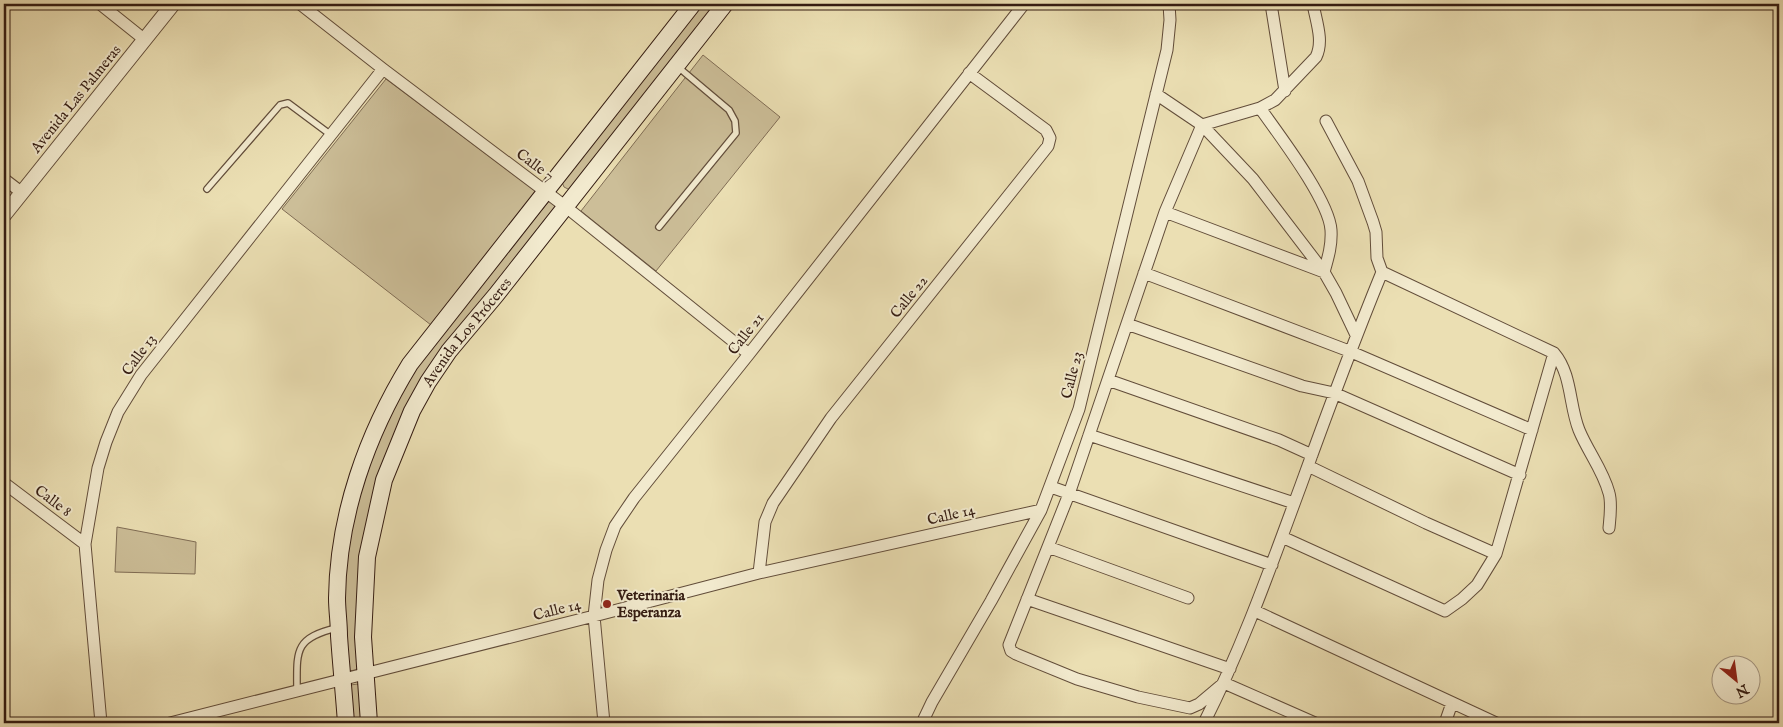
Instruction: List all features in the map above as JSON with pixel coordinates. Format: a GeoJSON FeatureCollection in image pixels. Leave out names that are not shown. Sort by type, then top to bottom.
{"type":"FeatureCollection","features":[{"type":"Feature","properties":{"kind":"main road","name":"Avenida Los Próceres"},"geometry":{"type":"LineString","coordinates":[[346,723],[337,598],[346,519],[368,445],[387,402],[410,364],[693,4]]}},
{"type":"Feature","properties":{"kind":"main road","name":"Avenida Los Próceres"},"geometry":{"type":"LineString","coordinates":[[369,723],[363,637],[367,557],[384,480],[412,412],[428,382],[449,351],[566,207],[725,4]]}},
{"type":"Feature","properties":{"kind":"street"},"geometry":{"type":"LineString","coordinates":[[100,4],[145,40]]}},
{"type":"Feature","properties":{"kind":"street","name":"Avenida Las Palmeras"},"geometry":{"type":"LineString","coordinates":[[4,215],[173,4]]}},
{"type":"Feature","properties":{"kind":"street","name":"Calle 7"},"geometry":{"type":"LineString","coordinates":[[300,4],[566,207],[749,354]]}},
{"type":"Feature","properties":{"kind":"street","name":"Calle 21"},"geometry":{"type":"LineString","coordinates":[[604,723],[594,616],[598,580],[606,550],[616,526],[634,498],[1024,4]]}},
{"type":"Feature","properties":{"kind":"street","name":"Calle 23"},"geometry":{"type":"LineString","coordinates":[[922,723],[932,702],[991,602],[1041,510],[1079,409],[1166,50],[1170,20],[1169,4]]}},
{"type":"Feature","properties":{"kind":"street"},"geometry":{"type":"LineString","coordinates":[[1271,4],[1285,91]]}},
{"type":"Feature","properties":{"kind":"street"},"geometry":{"type":"LineString","coordinates":[[1202,125],[1260,108],[1275,100],[1285,91],[1316,57],[1320,48],[1313,4]]}},
{"type":"Feature","properties":{"kind":"street","name":"Calle 13"},"geometry":{"type":"LineString","coordinates":[[101,723],[85,544],[98,468],[118,412],[141,375],[383,69]]}},
{"type":"Feature","properties":{"kind":"street","name":"Calle 22"},"geometry":{"type":"LineString","coordinates":[[759,573],[765,522],[773,502],[831,418],[1048,146],[1050,138],[1046,130],[969,73]]}},
{"type":"Feature","properties":{"kind":"street"},"geometry":{"type":"LineString","coordinates":[[1156,94],[1202,125],[1253,179],[1324,272],[1356,335]]}},
{"type":"Feature","properties":{"kind":"street"},"geometry":{"type":"LineString","coordinates":[[1260,108],[1323,205],[1331,229],[1331,248],[1324,272]]}},
{"type":"Feature","properties":{"kind":"street"},"geometry":{"type":"LineString","coordinates":[[1204,723],[1224,683],[1255,610],[1334,393],[1382,272],[1377,258],[1376,232],[1358,181],[1326,121]]}},
{"type":"Feature","properties":{"kind":"street"},"geometry":{"type":"LineString","coordinates":[[1202,125],[1165,212],[1069,494],[1009,645],[1011,651],[1016,654],[1086,681],[1138,697],[1190,708],[1198,704],[1224,683]]}},
{"type":"Feature","properties":{"kind":"street"},"geometry":{"type":"LineString","coordinates":[[4,180],[21,192]]}},
{"type":"Feature","properties":{"kind":"street"},"geometry":{"type":"LineString","coordinates":[[1165,212],[1324,272]]}},
{"type":"Feature","properties":{"kind":"street"},"geometry":{"type":"LineString","coordinates":[[1382,272],[1554,353],[1561,361],[1565,370],[1579,429],[1604,476],[1610,495],[1609,528]]}},
{"type":"Feature","properties":{"kind":"street"},"geometry":{"type":"LineString","coordinates":[[1144,273],[1350,351],[1532,430]]}},
{"type":"Feature","properties":{"kind":"street"},"geometry":{"type":"LineString","coordinates":[[1127,324],[1302,386],[1334,393],[1520,475]]}},
{"type":"Feature","properties":{"kind":"street"},"geometry":{"type":"LineString","coordinates":[[1282,537],[1445,611],[1477,586],[1496,554],[1554,353]]}},
{"type":"Feature","properties":{"kind":"street"},"geometry":{"type":"LineString","coordinates":[[1108,380],[1279,440],[1310,460],[1426,523],[1496,554]]}},
{"type":"Feature","properties":{"kind":"street"},"geometry":{"type":"LineString","coordinates":[[1089,435],[1294,503]]}},
{"type":"Feature","properties":{"kind":"street","name":"Calle 8"},"geometry":{"type":"LineString","coordinates":[[4,483],[85,544]]}},
{"type":"Feature","properties":{"kind":"street"},"geometry":{"type":"LineString","coordinates":[[1051,487],[1272,565]]}},
{"type":"Feature","properties":{"kind":"street","name":"Calle 14"},"geometry":{"type":"LineString","coordinates":[[170,723],[759,573],[1041,510]]}},
{"type":"Feature","properties":{"kind":"street"},"geometry":{"type":"LineString","coordinates":[[1048,548],[1188,598]]}},
{"type":"Feature","properties":{"kind":"street"},"geometry":{"type":"LineString","coordinates":[[1028,599],[1230,669]]}},
{"type":"Feature","properties":{"kind":"street"},"geometry":{"type":"LineString","coordinates":[[1255,610],[1496,723]]}},
{"type":"Feature","properties":{"kind":"street"},"geometry":{"type":"LineString","coordinates":[[1224,683],[1315,723]]}},
{"type":"Feature","properties":{"kind":"street"},"geometry":{"type":"LineString","coordinates":[[1445,723],[1452,702]]}},
{"type":"Feature","properties":{"kind":"lane"},"geometry":{"type":"LineString","coordinates":[[659,227],[736,134],[734,121],[729,110],[676,65]]}},
{"type":"Feature","properties":{"kind":"lane"},"geometry":{"type":"LineString","coordinates":[[207,189],[284,103],[288,103],[331,135]]}},
{"type":"Feature","properties":{"kind":"lane"},"geometry":{"type":"LineString","coordinates":[[297,692],[299,650],[306,640],[318,632],[339,628]]}},
{"type":"Feature","properties":{"kind":"shaded area"},"geometry":{"type":"Polygon","coordinates":[[[702,4],[717,4],[570,190],[564,187],[562,182],[702,4]]]}},
{"type":"Feature","properties":{"kind":"shaded area"},"geometry":{"type":"Polygon","coordinates":[[[703,55],[780,117],[656,271],[581,211],[703,55]]]}},
{"type":"Feature","properties":{"kind":"shaded area"},"geometry":{"type":"Polygon","coordinates":[[[386,79],[538,193],[431,325],[282,209],[386,79]]]}},
{"type":"Feature","properties":{"kind":"shaded area"},"geometry":{"type":"Polygon","coordinates":[[[549,201],[555,206],[556,211],[426,375],[382,470],[359,665],[356,670],[348,671],[342,600],[346,557],[368,463],[382,429],[415,366],[549,201]]]}},
{"type":"Feature","properties":{"kind":"shaded area"},"geometry":{"type":"Polygon","coordinates":[[[117,527],[196,542],[195,574],[115,572],[117,527]]]}},
{"type":"Feature","properties":{"kind":"shaded area"},"geometry":{"type":"Polygon","coordinates":[[[357,684],[362,687],[365,723],[350,723],[351,685],[357,684]]]}},
{"type":"Feature","properties":{"kind":"place","name":"Veterinaria Esperanza"},"geometry":{"type":"Point","coordinates":[607,604]}}]}
